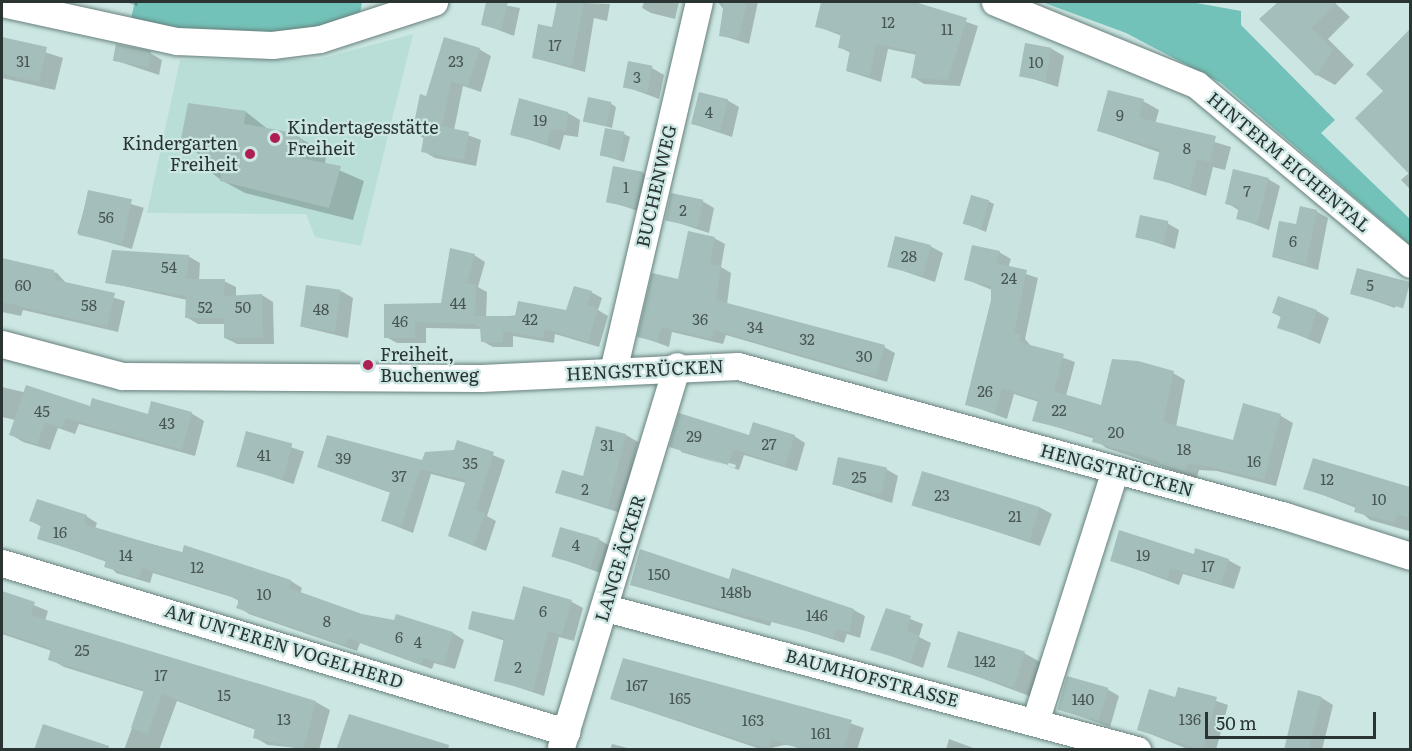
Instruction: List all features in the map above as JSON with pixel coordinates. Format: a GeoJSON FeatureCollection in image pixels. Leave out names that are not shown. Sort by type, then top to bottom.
{"type":"FeatureCollection","features":[{"type":"Feature","properties":{"kind":"street"},"geometry":{"type":"LineString","coordinates":[[2,3],[177,41],[272,45],[320,39],[434,2]]}},
{"type":"Feature","properties":{"kind":"street","name":"BUCHENWEG"},"geometry":{"type":"LineString","coordinates":[[613,371],[699,2]]}},
{"type":"Feature","properties":{"kind":"street","name":"HINTERM EICHENTAL"},"geometry":{"type":"LineString","coordinates":[[995,2],[1197,85],[1410,264]]}},
{"type":"Feature","properties":{"kind":"street","name":"HENGSTRÜCKEN"},"geometry":{"type":"LineString","coordinates":[[2,345],[122,376],[370,380],[613,371],[677,366],[738,366],[1114,470],[1410,556]]}},
{"type":"Feature","properties":{"kind":"street","name":"LANGE ÄCKER"},"geometry":{"type":"LineString","coordinates":[[563,741],[606,608],[677,366]]}},
{"type":"Feature","properties":{"kind":"street"},"geometry":{"type":"LineString","coordinates":[[1035,722],[1114,470]]}},
{"type":"Feature","properties":{"kind":"street","name":"AM UNTEREN VOGELHERD"},"geometry":{"type":"LineString","coordinates":[[2,563],[563,741]]}},
{"type":"Feature","properties":{"kind":"street","name":"BAUMHOFSTRASSE"},"geometry":{"type":"LineString","coordinates":[[606,608],[1137,750]]}},
{"type":"Feature","properties":{"kind":"shaded area"},"geometry":{"type":"Polygon","coordinates":[[[135,2],[362,2],[359,19],[253,37],[130,22],[135,2]]]}},
{"type":"Feature","properties":{"kind":"shaded area"},"geometry":{"type":"Polygon","coordinates":[[[1042,2],[1191,2],[1241,11],[1241,25],[1335,120],[1321,133],[1410,219],[1410,245],[1221,83],[1126,33],[1042,2]]]}},
{"type":"Feature","properties":{"kind":"shaded area","name":"Kindertagesstätte Freiheit"},"geometry":{"type":"Polygon","coordinates":[[[413,34],[361,246],[315,237],[306,214],[147,213],[180,60],[319,59],[413,34]]]}},
{"type":"Feature","properties":{"kind":"building"},"geometry":{"type":"Polygon","coordinates":[[[486,2],[508,2],[501,30],[481,25],[486,2]]]}},
{"type":"Feature","properties":{"kind":"building"},"geometry":{"type":"Polygon","coordinates":[[[557,2],[584,2],[572,66],[532,58],[538,24],[552,27],[557,2]]]}},
{"type":"Feature","properties":{"kind":"building"},"geometry":{"type":"Polygon","coordinates":[[[724,2],[747,2],[738,39],[719,36],[724,2]]]}},
{"type":"Feature","properties":{"kind":"building"},"geometry":{"type":"Polygon","coordinates":[[[821,2],[915,2],[967,18],[948,80],[911,78],[916,52],[876,44],[870,76],[846,71],[850,50],[838,48],[841,33],[815,27],[821,2]]]}},
{"type":"Feature","properties":{"kind":"building"},"geometry":{"type":"Polygon","coordinates":[[[1278,2],[1337,2],[1311,28],[1333,50],[1316,76],[1259,19],[1278,2]]]}},
{"type":"Feature","properties":{"kind":"building"},"geometry":{"type":"Polygon","coordinates":[[[1410,29],[1410,175],[1355,118],[1383,91],[1366,74],[1410,29]]]}},
{"type":"Feature","properties":{"kind":"building"},"geometry":{"type":"Polygon","coordinates":[[[2,37],[47,47],[39,82],[2,74],[2,37]]]}},
{"type":"Feature","properties":{"kind":"building"},"geometry":{"type":"Polygon","coordinates":[[[444,37],[480,48],[468,86],[451,81],[442,126],[469,132],[464,160],[421,152],[424,135],[412,133],[420,94],[426,96],[444,37]]]}},
{"type":"Feature","properties":{"kind":"building"},"geometry":{"type":"Polygon","coordinates":[[[1025,43],[1052,48],[1046,81],[1019,76],[1025,43]]]}},
{"type":"Feature","properties":{"kind":"building"},"geometry":{"type":"Polygon","coordinates":[[[116,44],[151,51],[148,68],[113,61],[116,44]]]}},
{"type":"Feature","properties":{"kind":"building"},"geometry":{"type":"Polygon","coordinates":[[[628,61],[653,66],[647,92],[623,88],[628,61]]]}},
{"type":"Feature","properties":{"kind":"building"},"geometry":{"type":"Polygon","coordinates":[[[1108,90],[1144,99],[1139,118],[1216,136],[1210,162],[1197,159],[1190,188],[1153,179],[1160,149],[1097,131],[1108,90]]]}},
{"type":"Feature","properties":{"kind":"building"},"geometry":{"type":"Polygon","coordinates":[[[699,92],[728,99],[720,131],[691,124],[699,92]]]}},
{"type":"Feature","properties":{"kind":"building"},"geometry":{"type":"Polygon","coordinates":[[[588,97],[611,102],[606,126],[583,121],[588,97]]]}},
{"type":"Feature","properties":{"kind":"building"},"geometry":{"type":"Polygon","coordinates":[[[519,98],[568,112],[566,131],[551,129],[547,144],[510,135],[519,98]]]}},
{"type":"Feature","properties":{"kind":"building","name":"Kindergarten Freiheit"},"geometry":{"type":"Polygon","coordinates":[[[188,103],[246,111],[244,124],[295,133],[303,140],[300,158],[341,166],[329,208],[220,181],[222,169],[198,163],[200,150],[180,144],[188,103]]]}},
{"type":"Feature","properties":{"kind":"building"},"geometry":{"type":"Polygon","coordinates":[[[605,128],[625,132],[619,159],[600,155],[605,128]]]}},
{"type":"Feature","properties":{"kind":"building"},"geometry":{"type":"Polygon","coordinates":[[[613,166],[643,172],[636,208],[606,202],[613,166]]]}},
{"type":"Feature","properties":{"kind":"building"},"geometry":{"type":"Polygon","coordinates":[[[1233,169],[1269,178],[1257,224],[1236,219],[1239,207],[1225,204],[1233,169]]]}},
{"type":"Feature","properties":{"kind":"building"},"geometry":{"type":"Polygon","coordinates":[[[88,190],[132,199],[122,244],[78,235],[88,190]]]}},
{"type":"Feature","properties":{"kind":"building"},"geometry":{"type":"Polygon","coordinates":[[[671,193],[703,200],[697,227],[665,220],[671,193]]]}},
{"type":"Feature","properties":{"kind":"building"},"geometry":{"type":"Polygon","coordinates":[[[971,195],[989,200],[981,229],[963,224],[971,195]]]}},
{"type":"Feature","properties":{"kind":"building"},"geometry":{"type":"Polygon","coordinates":[[[1300,206],[1317,210],[1306,264],[1272,257],[1279,221],[1296,224],[1300,206]]]}},
{"type":"Feature","properties":{"kind":"building"},"geometry":{"type":"Polygon","coordinates":[[[1140,215],[1168,221],[1164,244],[1135,237],[1140,215]]]}},
{"type":"Feature","properties":{"kind":"building"},"geometry":{"type":"Polygon","coordinates":[[[688,231],[715,237],[710,264],[721,266],[716,300],[885,345],[876,376],[714,330],[712,339],[661,327],[657,342],[637,337],[652,273],[678,279],[688,231]]]}},
{"type":"Feature","properties":{"kind":"building"},"geometry":{"type":"Polygon","coordinates":[[[895,236],[931,245],[923,276],[887,267],[895,236]]]}},
{"type":"Feature","properties":{"kind":"building"},"geometry":{"type":"Polygon","coordinates":[[[972,245],[1000,251],[996,263],[1027,270],[1014,333],[1021,334],[1019,342],[1064,354],[1054,391],[1101,405],[1112,359],[1138,361],[1174,371],[1163,422],[1233,440],[1243,403],[1281,414],[1264,480],[1203,465],[1187,464],[1185,472],[1157,464],[1158,460],[1092,442],[1094,436],[1032,421],[1038,400],[1002,388],[995,413],[965,405],[991,300],[991,286],[964,280],[972,245]]]}},
{"type":"Feature","properties":{"kind":"building"},"geometry":{"type":"Polygon","coordinates":[[[450,248],[475,254],[467,284],[476,284],[475,316],[515,316],[518,301],[566,310],[574,286],[592,291],[587,305],[598,308],[588,342],[545,329],[543,338],[503,331],[503,342],[481,342],[480,327],[474,324],[415,322],[415,338],[384,338],[384,304],[441,303],[450,248]]]}},
{"type":"Feature","properties":{"kind":"building"},"geometry":{"type":"Polygon","coordinates":[[[112,250],[189,255],[187,279],[225,279],[224,296],[262,294],[263,338],[224,338],[224,318],[185,318],[186,296],[105,283],[112,250]]]}},
{"type":"Feature","properties":{"kind":"building"},"geometry":{"type":"Polygon","coordinates":[[[2,258],[54,270],[56,280],[115,293],[107,327],[2,302],[2,258]]]}},
{"type":"Feature","properties":{"kind":"building"},"geometry":{"type":"Polygon","coordinates":[[[1357,268],[1410,282],[1403,308],[1350,294],[1357,268]]]}},
{"type":"Feature","properties":{"kind":"building"},"geometry":{"type":"Polygon","coordinates":[[[306,285],[341,290],[335,331],[300,327],[306,285]]]}},
{"type":"Feature","properties":{"kind":"building"},"geometry":{"type":"Polygon","coordinates":[[[1278,296],[1317,310],[1308,338],[1277,328],[1281,316],[1272,313],[1278,296]]]}},
{"type":"Feature","properties":{"kind":"building"},"geometry":{"type":"Polygon","coordinates":[[[26,385],[90,406],[92,398],[148,414],[151,401],[192,412],[182,450],[66,418],[62,428],[45,422],[37,444],[9,435],[26,385]]]}},
{"type":"Feature","properties":{"kind":"building"},"geometry":{"type":"Polygon","coordinates":[[[679,413],[749,435],[753,422],[795,435],[785,466],[733,449],[728,465],[669,447],[679,413]]]}},
{"type":"Feature","properties":{"kind":"building"},"geometry":{"type":"Polygon","coordinates":[[[596,426],[626,434],[608,507],[555,493],[562,470],[583,476],[596,426]]]}},
{"type":"Feature","properties":{"kind":"building"},"geometry":{"type":"Polygon","coordinates":[[[246,431],[292,443],[283,479],[236,467],[246,431]]]}},
{"type":"Feature","properties":{"kind":"building"},"geometry":{"type":"Polygon","coordinates":[[[327,435],[422,460],[425,452],[454,450],[457,440],[494,452],[476,510],[485,513],[474,545],[448,536],[466,480],[420,469],[401,527],[381,521],[390,492],[317,467],[327,435]]]}},
{"type":"Feature","properties":{"kind":"building"},"geometry":{"type":"Polygon","coordinates":[[[838,457],[887,467],[881,495],[832,484],[838,457]]]}},
{"type":"Feature","properties":{"kind":"building"},"geometry":{"type":"Polygon","coordinates":[[[1313,458],[1410,487],[1410,518],[1397,514],[1395,523],[1354,512],[1356,505],[1303,489],[1313,458]]]}},
{"type":"Feature","properties":{"kind":"building"},"geometry":{"type":"Polygon","coordinates":[[[922,471],[1040,507],[1029,541],[911,505],[922,471]]]}},
{"type":"Feature","properties":{"kind":"building"},"geometry":{"type":"Polygon","coordinates":[[[37,499],[87,515],[84,524],[182,553],[184,545],[291,580],[289,588],[362,614],[394,620],[396,614],[453,632],[444,664],[423,658],[421,664],[348,638],[345,646],[236,608],[239,601],[226,594],[142,568],[139,578],[104,567],[106,560],[37,539],[41,525],[29,521],[37,499]]]}},
{"type":"Feature","properties":{"kind":"building"},"geometry":{"type":"Polygon","coordinates":[[[560,527],[599,538],[591,568],[551,557],[560,527]]]}},
{"type":"Feature","properties":{"kind":"building"},"geometry":{"type":"Polygon","coordinates":[[[1119,530],[1194,554],[1195,548],[1229,559],[1221,584],[1170,568],[1167,579],[1110,561],[1119,530]]]}},
{"type":"Feature","properties":{"kind":"building"},"geometry":{"type":"Polygon","coordinates":[[[640,549],[729,579],[732,568],[854,609],[849,632],[836,629],[833,638],[630,585],[640,549]]]}},
{"type":"Feature","properties":{"kind":"building"},"geometry":{"type":"Polygon","coordinates":[[[523,586],[572,600],[562,635],[548,631],[533,691],[494,681],[504,638],[468,629],[472,611],[514,620],[523,586]]]}},
{"type":"Feature","properties":{"kind":"building"},"geometry":{"type":"Polygon","coordinates":[[[2,591],[35,602],[31,615],[316,701],[303,750],[253,738],[255,728],[162,694],[148,734],[131,728],[144,690],[48,660],[51,648],[2,632],[2,591]]]}},
{"type":"Feature","properties":{"kind":"building"},"geometry":{"type":"Polygon","coordinates":[[[886,608],[911,616],[907,631],[919,635],[911,662],[870,650],[886,608]]]}},
{"type":"Feature","properties":{"kind":"building"},"geometry":{"type":"Polygon","coordinates":[[[958,631],[1025,651],[1014,688],[947,667],[958,631]]]}},
{"type":"Feature","properties":{"kind":"building"},"geometry":{"type":"Polygon","coordinates":[[[623,658],[852,720],[843,750],[803,750],[772,739],[769,749],[610,699],[623,658]]]}},
{"type":"Feature","properties":{"kind":"building"},"geometry":{"type":"Polygon","coordinates":[[[1067,676],[1108,688],[1099,721],[1057,710],[1067,676]]]}},
{"type":"Feature","properties":{"kind":"building"},"geometry":{"type":"Polygon","coordinates":[[[1178,687],[1217,697],[1203,750],[1137,730],[1149,689],[1175,697],[1178,687]]]}},
{"type":"Feature","properties":{"kind":"building"},"geometry":{"type":"Polygon","coordinates":[[[1298,690],[1322,697],[1308,750],[1284,750],[1298,690]]]}},
{"type":"Feature","properties":{"kind":"building"},"geometry":{"type":"Polygon","coordinates":[[[349,714],[449,745],[448,750],[336,750],[349,714]]]}},
{"type":"Feature","properties":{"kind":"building"},"geometry":{"type":"Polygon","coordinates":[[[43,724],[109,746],[109,750],[34,750],[43,724]]]}},
{"type":"Feature","properties":{"kind":"place","name":"Kindertagesstätte Freiheit"},"geometry":{"type":"Point","coordinates":[275,138]}},
{"type":"Feature","properties":{"kind":"place","name":"Kindergarten Freiheit"},"geometry":{"type":"Point","coordinates":[250,154]}},
{"type":"Feature","properties":{"kind":"place","name":"Freiheit, Buchenweg"},"geometry":{"type":"Point","coordinates":[368,365]}}]}
